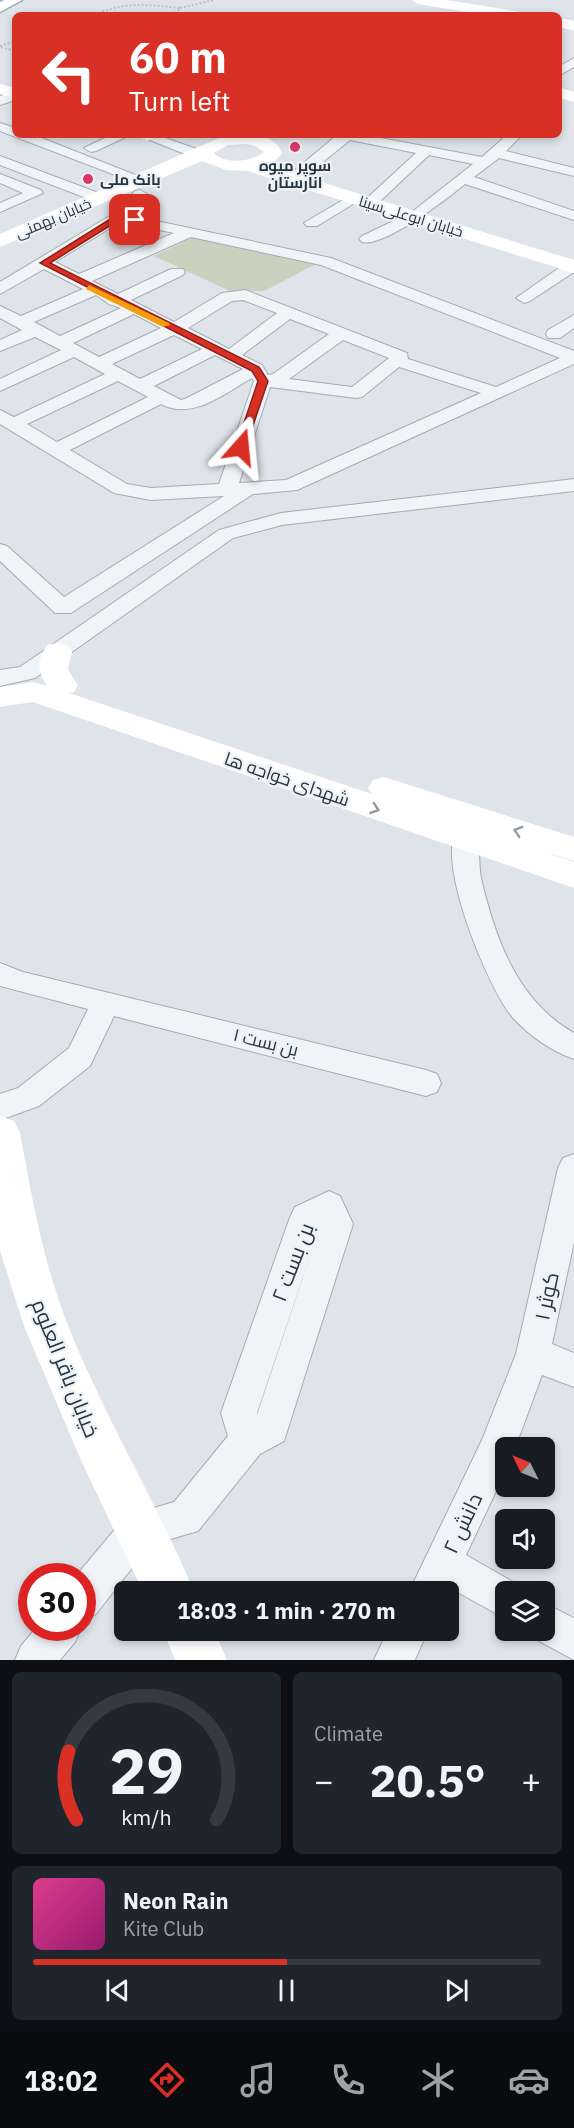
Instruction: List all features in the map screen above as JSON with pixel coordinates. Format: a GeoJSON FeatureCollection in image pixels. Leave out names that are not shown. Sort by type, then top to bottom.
{"type":"FeatureCollection","features":[{"type":"Feature","properties":{"kind":"street"},"geometry":{"type":"LineString","coordinates":[[0,8],[15,0]]}},
{"type":"Feature","properties":{"kind":"street"},"geometry":{"type":"LineString","coordinates":[[403,0],[492,12]]}},
{"type":"Feature","properties":{"kind":"street"},"geometry":{"type":"LineString","coordinates":[[418,0],[481,12]]}},
{"type":"Feature","properties":{"kind":"street"},"geometry":{"type":"LineString","coordinates":[[0,289],[118,217],[140,187],[53,146],[30,138]]}},
{"type":"Feature","properties":{"kind":"street"},"geometry":{"type":"LineString","coordinates":[[91,148],[116,138]]}},
{"type":"Feature","properties":{"kind":"street"},"geometry":{"type":"LineString","coordinates":[[154,138],[203,154],[222,165]]}},
{"type":"Feature","properties":{"kind":"street"},"geometry":{"type":"LineString","coordinates":[[293,179],[341,138]]}},
{"type":"Feature","properties":{"kind":"street"},"geometry":{"type":"LineString","coordinates":[[360,138],[426,151],[490,158],[574,172]]}},
{"type":"Feature","properties":{"kind":"street"},"geometry":{"type":"LineString","coordinates":[[401,146],[410,138]]}},
{"type":"Feature","properties":{"kind":"street"},"geometry":{"type":"LineString","coordinates":[[367,239],[413,216],[464,179],[512,138]]}},
{"type":"Feature","properties":{"kind":"street","name":"خیابان بهمنی"},"geometry":{"type":"LineString","coordinates":[[2,241],[140,187],[203,154],[212,145],[227,140],[268,141]]}},
{"type":"Feature","properties":{"kind":"street"},"geometry":{"type":"LineString","coordinates":[[248,165],[270,158],[273,154],[268,141]]}},
{"type":"Feature","properties":{"kind":"street"},"geometry":{"type":"LineString","coordinates":[[6,184],[56,164],[32,155],[53,146]]}},
{"type":"Feature","properties":{"kind":"street"},"geometry":{"type":"LineString","coordinates":[[312,223],[362,200],[426,151]]}},
{"type":"Feature","properties":{"kind":"street"},"geometry":{"type":"LineString","coordinates":[[0,160],[99,198]]}},
{"type":"Feature","properties":{"kind":"street","name":"خیابان بهمنی"},"geometry":{"type":"LineString","coordinates":[[2,241],[99,198],[222,165],[248,165]]}},
{"type":"Feature","properties":{"kind":"street","name":"خیابان ابوعلی‌سینا"},"geometry":{"type":"LineString","coordinates":[[248,165],[573,267]]}},
{"type":"Feature","properties":{"kind":"street"},"geometry":{"type":"LineString","coordinates":[[464,179],[574,216]]}},
{"type":"Feature","properties":{"kind":"street"},"geometry":{"type":"LineString","coordinates":[[0,208],[36,193],[6,184]]}},
{"type":"Feature","properties":{"kind":"street"},"geometry":{"type":"LineString","coordinates":[[16,202],[53,218]]}},
{"type":"Feature","properties":{"kind":"street"},"geometry":{"type":"LineString","coordinates":[[118,217],[325,261],[574,357]]}},
{"type":"Feature","properties":{"kind":"street"},"geometry":{"type":"LineString","coordinates":[[77,281],[190,232]]}},
{"type":"Feature","properties":{"kind":"street"},"geometry":{"type":"LineString","coordinates":[[44,263],[116,301],[173,328],[222,353],[260,375],[356,393],[401,357],[245,295],[228,296],[173,328],[100,363]]}},
{"type":"Feature","properties":{"kind":"street"},"geometry":{"type":"LineString","coordinates":[[524,298],[573,267]]}},
{"type":"Feature","properties":{"kind":"street"},"geometry":{"type":"LineString","coordinates":[[116,301],[177,272]]}},
{"type":"Feature","properties":{"kind":"street"},"geometry":{"type":"LineString","coordinates":[[0,346],[29,326],[95,290]]}},
{"type":"Feature","properties":{"kind":"street"},"geometry":{"type":"LineString","coordinates":[[0,386],[132,309]]}},
{"type":"Feature","properties":{"kind":"street"},"geometry":{"type":"LineString","coordinates":[[0,311],[178,406],[190,404],[260,375],[279,378],[342,333]]}},
{"type":"Feature","properties":{"kind":"street"},"geometry":{"type":"LineString","coordinates":[[141,385],[222,353],[289,312]]}},
{"type":"Feature","properties":{"kind":"street"},"geometry":{"type":"LineString","coordinates":[[554,334],[574,320]]}},
{"type":"Feature","properties":{"kind":"street"},"geometry":{"type":"LineString","coordinates":[[6,420],[121,489],[151,494],[236,491],[290,486],[574,357]]}},
{"type":"Feature","properties":{"kind":"street"},"geometry":{"type":"LineString","coordinates":[[396,361],[495,392]]}},
{"type":"Feature","properties":{"kind":"street"},"geometry":{"type":"LineString","coordinates":[[6,420],[119,374]]}},
{"type":"Feature","properties":{"kind":"street"},"geometry":{"type":"LineString","coordinates":[[0,550],[63,608],[236,491],[260,375]]}},
{"type":"Feature","properties":{"kind":"street"},"geometry":{"type":"LineString","coordinates":[[56,450],[162,397]]}},
{"type":"Feature","properties":{"kind":"street"},"geometry":{"type":"LineString","coordinates":[[14,675],[57,652],[226,534],[281,519],[574,485]]}},
{"type":"Feature","properties":{"kind":"street"},"geometry":{"type":"LineString","coordinates":[[57,652],[52,669],[54,677],[63,685]]}},
{"type":"Feature","properties":{"kind":"street","name":"شهدای خواجه ها"},"geometry":{"type":"LineString","coordinates":[[14,675],[63,685],[574,849]]}},
{"type":"Feature","properties":{"kind":"street","name":"شهدای خواجه ها"},"geometry":{"type":"LineString","coordinates":[[0,697],[34,692],[574,875]]}},
{"type":"Feature","properties":{"kind":"street"},"geometry":{"type":"LineString","coordinates":[[465,839],[463,857],[470,887],[499,975],[521,1008],[550,1035],[574,1047]]}},
{"type":"Feature","properties":{"kind":"street","name":"بن بست ۱"},"geometry":{"type":"LineString","coordinates":[[0,974],[19,982],[426,1083]]}},
{"type":"Feature","properties":{"kind":"street"},"geometry":{"type":"LineString","coordinates":[[0,1107],[28,1097],[80,1057],[106,1002]]}},
{"type":"Feature","properties":{"kind":"street","name":"خیابان باقر العلوم"},"geometry":{"type":"LineString","coordinates":[[2,1150],[21,1250],[46,1326],[96,1442],[164,1581]]}},
{"type":"Feature","properties":{"kind":"street","name":"کوثر ۱"},"geometry":{"type":"LineString","coordinates":[[533,1354],[574,1168]]}},
{"type":"Feature","properties":{"kind":"street","name":"بن بست ۲"},"geometry":{"type":"LineString","coordinates":[[139,1529],[185,1518],[247,1441],[271,1428],[337,1224],[329,1206],[306,1217],[239,1413],[247,1441]]}},
{"type":"Feature","properties":{"kind":"street"},"geometry":{"type":"LineString","coordinates":[[533,1354],[574,1370]]}},
{"type":"Feature","properties":{"kind":"street","name":"دانش ۲"},"geometry":{"type":"LineString","coordinates":[[436,1577],[496,1450],[533,1354]]}},
{"type":"Feature","properties":{"kind":"street"},"geometry":{"type":"LineString","coordinates":[[96,1583],[139,1529]]}},
{"type":"Feature","properties":{"kind":"street"},"geometry":{"type":"LineString","coordinates":[[436,1577],[495,1596]]}},
{"type":"Feature","properties":{"kind":"street"},"geometry":{"type":"LineString","coordinates":[[555,1629],[574,1640]]}},
{"type":"Feature","properties":{"kind":"street"},"geometry":{"type":"LineString","coordinates":[[35,1660],[50,1641]]}},
{"type":"Feature","properties":{"kind":"street"},"geometry":{"type":"LineString","coordinates":[[193,1641],[201,1660]]}},
{"type":"Feature","properties":{"kind":"street"},"geometry":{"type":"LineString","coordinates":[[394,1660],[404,1641]]}},
{"type":"Feature","properties":{"kind":"path"},"geometry":{"type":"LineString","coordinates":[[104,12],[118,7],[148,5],[180,8],[214,0]]}},
{"type":"Feature","properties":{"kind":"path"},"geometry":{"type":"LineString","coordinates":[[177,12],[180,8]]}},
{"type":"Feature","properties":{"kind":"green space"},"geometry":{"type":"Polygon","coordinates":[[[196,236],[318,263],[264,291],[230,291],[154,256],[196,236]]]}},
{"type":"Feature","properties":{"kind":"slow traffic"},"geometry":{"type":"LineString","coordinates":[[89,287],[166,325]]}},
{"type":"Feature","properties":{"kind":"place","name":"سوپر میوه انارستان"},"geometry":{"type":"Point","coordinates":[295,147]}},
{"type":"Feature","properties":{"kind":"place","name":"بانک ملی"},"geometry":{"type":"Point","coordinates":[88,179]}},
{"type":"Feature","properties":{"kind":"route"},"geometry":{"type":"LineString","coordinates":[[135,220],[118,217],[44,263],[256,369],[263,381],[241,447]]}}]}
